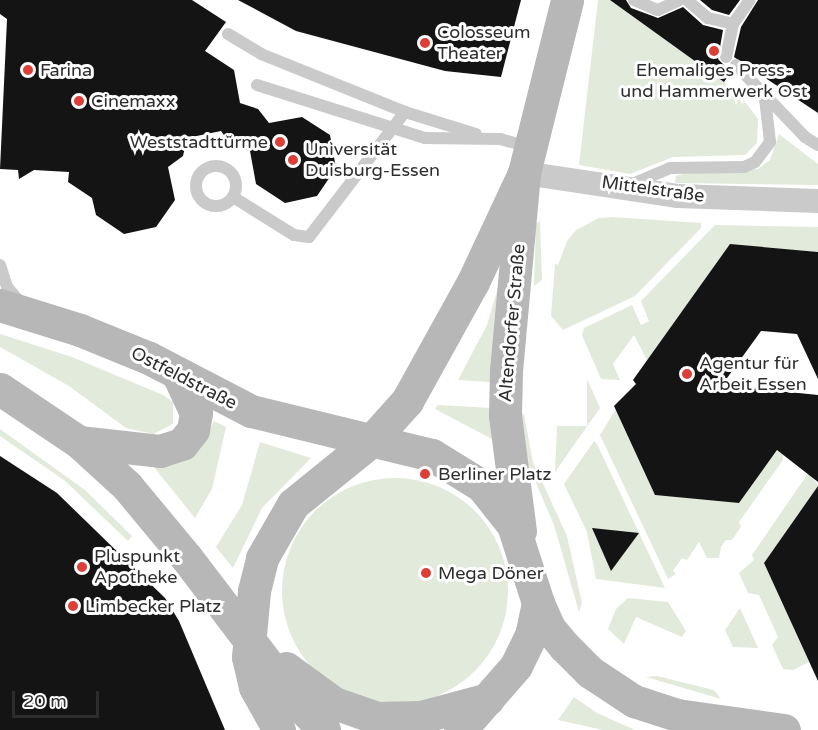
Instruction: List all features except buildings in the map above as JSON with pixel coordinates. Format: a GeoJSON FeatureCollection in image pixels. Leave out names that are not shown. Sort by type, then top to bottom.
{"type":"FeatureCollection","features":[{"type":"Feature","properties":{"kind":"main road","name":"Altendorfer Straße"},"geometry":{"type":"LineString","coordinates":[[521,544],[504,397],[527,160],[567,0]]}},
{"type":"Feature","properties":{"kind":"main road","name":"Altendorfer Straße"},"geometry":{"type":"LineString","coordinates":[[248,636],[259,567],[281,519],[302,494],[371,441],[407,401],[427,369],[527,160]]}},
{"type":"Feature","properties":{"kind":"main road","name":"Ostfeldstraße"},"geometry":{"type":"LineString","coordinates":[[14,308],[139,354],[180,378],[251,411],[421,451],[460,469],[493,497],[521,544]]}},
{"type":"Feature","properties":{"kind":"main road"},"geometry":{"type":"LineString","coordinates":[[79,442],[160,451],[182,444],[193,430],[196,413],[180,378]]}},
{"type":"Feature","properties":{"kind":"main road"},"geometry":{"type":"LineString","coordinates":[[0,389],[79,442],[134,494],[248,636],[304,712],[324,730]]}},
{"type":"Feature","properties":{"kind":"main road"},"geometry":{"type":"LineString","coordinates":[[521,544],[538,603],[549,628],[590,672],[634,701],[677,715],[784,730]]}},
{"type":"Feature","properties":{"kind":"main road"},"geometry":{"type":"LineString","coordinates":[[460,730],[491,698],[526,648],[538,603]]}},
{"type":"Feature","properties":{"kind":"main road"},"geometry":{"type":"LineString","coordinates":[[248,636],[319,694],[365,716],[421,717],[491,698]]}},
{"type":"Feature","properties":{"kind":"main road"},"geometry":{"type":"LineString","coordinates":[[248,636],[255,687],[279,730]]}},
{"type":"Feature","properties":{"kind":"street","name":"Mittelstraße"},"geometry":{"type":"LineString","coordinates":[[527,160],[628,186],[678,196],[818,201]]}},
{"type":"Feature","properties":{"kind":"lane"},"geometry":{"type":"LineString","coordinates":[[634,0],[658,10],[679,0]]}},
{"type":"Feature","properties":{"kind":"lane"},"geometry":{"type":"LineString","coordinates":[[687,0],[708,18],[733,24]]}},
{"type":"Feature","properties":{"kind":"lane"},"geometry":{"type":"LineString","coordinates":[[750,0],[733,24],[731,61],[765,98],[818,145]]}},
{"type":"Feature","properties":{"kind":"lane"},"geometry":{"type":"LineString","coordinates":[[228,34],[261,54],[405,112],[489,138],[527,160]]}},
{"type":"Feature","properties":{"kind":"lane"},"geometry":{"type":"LineString","coordinates":[[257,85],[394,126],[425,138],[489,138]]}},
{"type":"Feature","properties":{"kind":"lane"},"geometry":{"type":"LineString","coordinates":[[628,186],[670,168],[744,167],[755,162],[770,142],[765,98]]}},
{"type":"Feature","properties":{"kind":"lane"},"geometry":{"type":"LineString","coordinates":[[232,197],[294,235],[309,237],[405,112]]}},
{"type":"Feature","properties":{"kind":"lane"},"geometry":{"type":"LineString","coordinates":[[0,266],[14,308]]}},
{"type":"Feature","properties":{"kind":"green space"},"geometry":{"type":"Polygon","coordinates":[[[598,0],[610,0],[724,82],[746,103],[758,119],[757,143],[745,155],[673,157],[630,174],[579,165],[598,0]]]}},
{"type":"Feature","properties":{"kind":"green space"},"geometry":{"type":"Polygon","coordinates":[[[779,134],[818,164],[818,185],[675,183],[676,176],[683,174],[758,169],[770,160],[779,134]]]}},
{"type":"Feature","properties":{"kind":"green space"},"geometry":{"type":"Polygon","coordinates":[[[599,218],[701,223],[701,228],[635,296],[563,330],[551,316],[555,264],[558,265],[567,241],[576,230],[599,218]]]}},
{"type":"Feature","properties":{"kind":"green space"},"geometry":{"type":"Polygon","coordinates":[[[540,221],[542,280],[534,286],[536,224],[540,221]]]}},
{"type":"Feature","properties":{"kind":"green space"},"geometry":{"type":"Polygon","coordinates":[[[715,225],[818,227],[818,252],[730,245],[647,360],[634,335],[613,364],[620,380],[601,379],[582,335],[584,328],[632,305],[641,325],[649,321],[641,301],[715,225]]]}},
{"type":"Feature","properties":{"kind":"green space"},"geometry":{"type":"Polygon","coordinates":[[[504,267],[491,382],[458,380],[487,325],[504,267]]]}},
{"type":"Feature","properties":{"kind":"green space"},"geometry":{"type":"Polygon","coordinates":[[[0,334],[72,357],[163,395],[173,402],[173,424],[153,434],[126,428],[69,386],[0,347],[0,334]]]}},
{"type":"Feature","properties":{"kind":"green space"},"geometry":{"type":"Polygon","coordinates":[[[587,379],[600,408],[555,472],[557,426],[587,426],[587,379]]]}},
{"type":"Feature","properties":{"kind":"green space"},"geometry":{"type":"Polygon","coordinates":[[[438,405],[490,408],[492,439],[435,409],[438,405]]]}},
{"type":"Feature","properties":{"kind":"green space"},"geometry":{"type":"Polygon","coordinates":[[[616,409],[656,495],[739,503],[784,441],[783,460],[739,522],[741,527],[732,540],[726,540],[721,547],[719,558],[707,558],[699,542],[687,560],[682,558],[673,571],[676,574],[668,579],[600,435],[616,409]]]}},
{"type":"Feature","properties":{"kind":"green space"},"geometry":{"type":"Polygon","coordinates":[[[519,410],[524,415],[533,462],[567,536],[582,603],[579,612],[554,525],[518,441],[519,410]]]}},
{"type":"Feature","properties":{"kind":"green space"},"geometry":{"type":"Polygon","coordinates":[[[214,421],[226,427],[212,489],[195,518],[153,466],[199,451],[214,421]]]}},
{"type":"Feature","properties":{"kind":"green space"},"geometry":{"type":"Polygon","coordinates":[[[0,429],[85,490],[132,536],[128,541],[64,480],[0,436],[0,429]]]}},
{"type":"Feature","properties":{"kind":"green space"},"geometry":{"type":"Polygon","coordinates":[[[594,441],[665,588],[596,579],[587,532],[564,484],[594,441]]]}},
{"type":"Feature","properties":{"kind":"green space"},"geometry":{"type":"Polygon","coordinates":[[[260,442],[311,458],[262,508],[233,568],[216,547],[242,505],[260,442]]]}},
{"type":"Feature","properties":{"kind":"green space"},"geometry":{"type":"Polygon","coordinates":[[[809,472],[818,486],[764,563],[809,662],[793,670],[783,669],[772,645],[778,637],[759,595],[748,593],[739,573],[754,560],[752,555],[809,472]]]}},
{"type":"Feature","properties":{"kind":"green space"},"geometry":{"type":"Polygon","coordinates":[[[384,478],[406,478],[428,482],[448,491],[467,503],[483,519],[504,558],[508,591],[504,624],[500,634],[483,663],[467,679],[428,700],[406,704],[384,704],[362,700],[342,691],[323,679],[307,663],[286,624],[282,602],[282,580],[286,558],[295,538],[307,519],[323,503],[362,482],[384,478]]]}},
{"type":"Feature","properties":{"kind":"green space"},"geometry":{"type":"Polygon","coordinates":[[[628,598],[668,602],[686,631],[682,637],[636,617],[624,644],[608,629],[616,609],[628,598]]]}},
{"type":"Feature","properties":{"kind":"green space"},"geometry":{"type":"Polygon","coordinates":[[[740,608],[758,648],[733,647],[725,630],[740,608]]]}},
{"type":"Feature","properties":{"kind":"green space"},"geometry":{"type":"Polygon","coordinates":[[[657,676],[714,690],[721,699],[646,677],[657,676]]]}},
{"type":"Feature","properties":{"kind":"green space"},"geometry":{"type":"Polygon","coordinates":[[[574,697],[597,713],[635,730],[603,730],[558,720],[574,697]]]}},
{"type":"Feature","properties":{"kind":"place","name":"Colosseum Theater"},"geometry":{"type":"Point","coordinates":[425,43]}},
{"type":"Feature","properties":{"kind":"place","name":"Ehemaliges Press- und Hammerwerk Ost"},"geometry":{"type":"Point","coordinates":[714,51]}},
{"type":"Feature","properties":{"kind":"place","name":"Farina"},"geometry":{"type":"Point","coordinates":[28,70]}},
{"type":"Feature","properties":{"kind":"place","name":"Cinemaxx"},"geometry":{"type":"Point","coordinates":[79,101]}},
{"type":"Feature","properties":{"kind":"place","name":"Weststadttürme"},"geometry":{"type":"Point","coordinates":[280,142]}},
{"type":"Feature","properties":{"kind":"place","name":"Universität Duisburg-Essen"},"geometry":{"type":"Point","coordinates":[293,160]}},
{"type":"Feature","properties":{"kind":"place","name":"Agentur für Arbeit Essen"},"geometry":{"type":"Point","coordinates":[687,374]}},
{"type":"Feature","properties":{"kind":"place","name":"Berliner Platz"},"geometry":{"type":"Point","coordinates":[425,474]}},
{"type":"Feature","properties":{"kind":"place","name":"Pluspunkt Apotheke"},"geometry":{"type":"Point","coordinates":[82,567]}},
{"type":"Feature","properties":{"kind":"place","name":"Mega Döner"},"geometry":{"type":"Point","coordinates":[426,573]}},
{"type":"Feature","properties":{"kind":"place","name":"Limbecker Platz"},"geometry":{"type":"Point","coordinates":[73,606]}}]}
